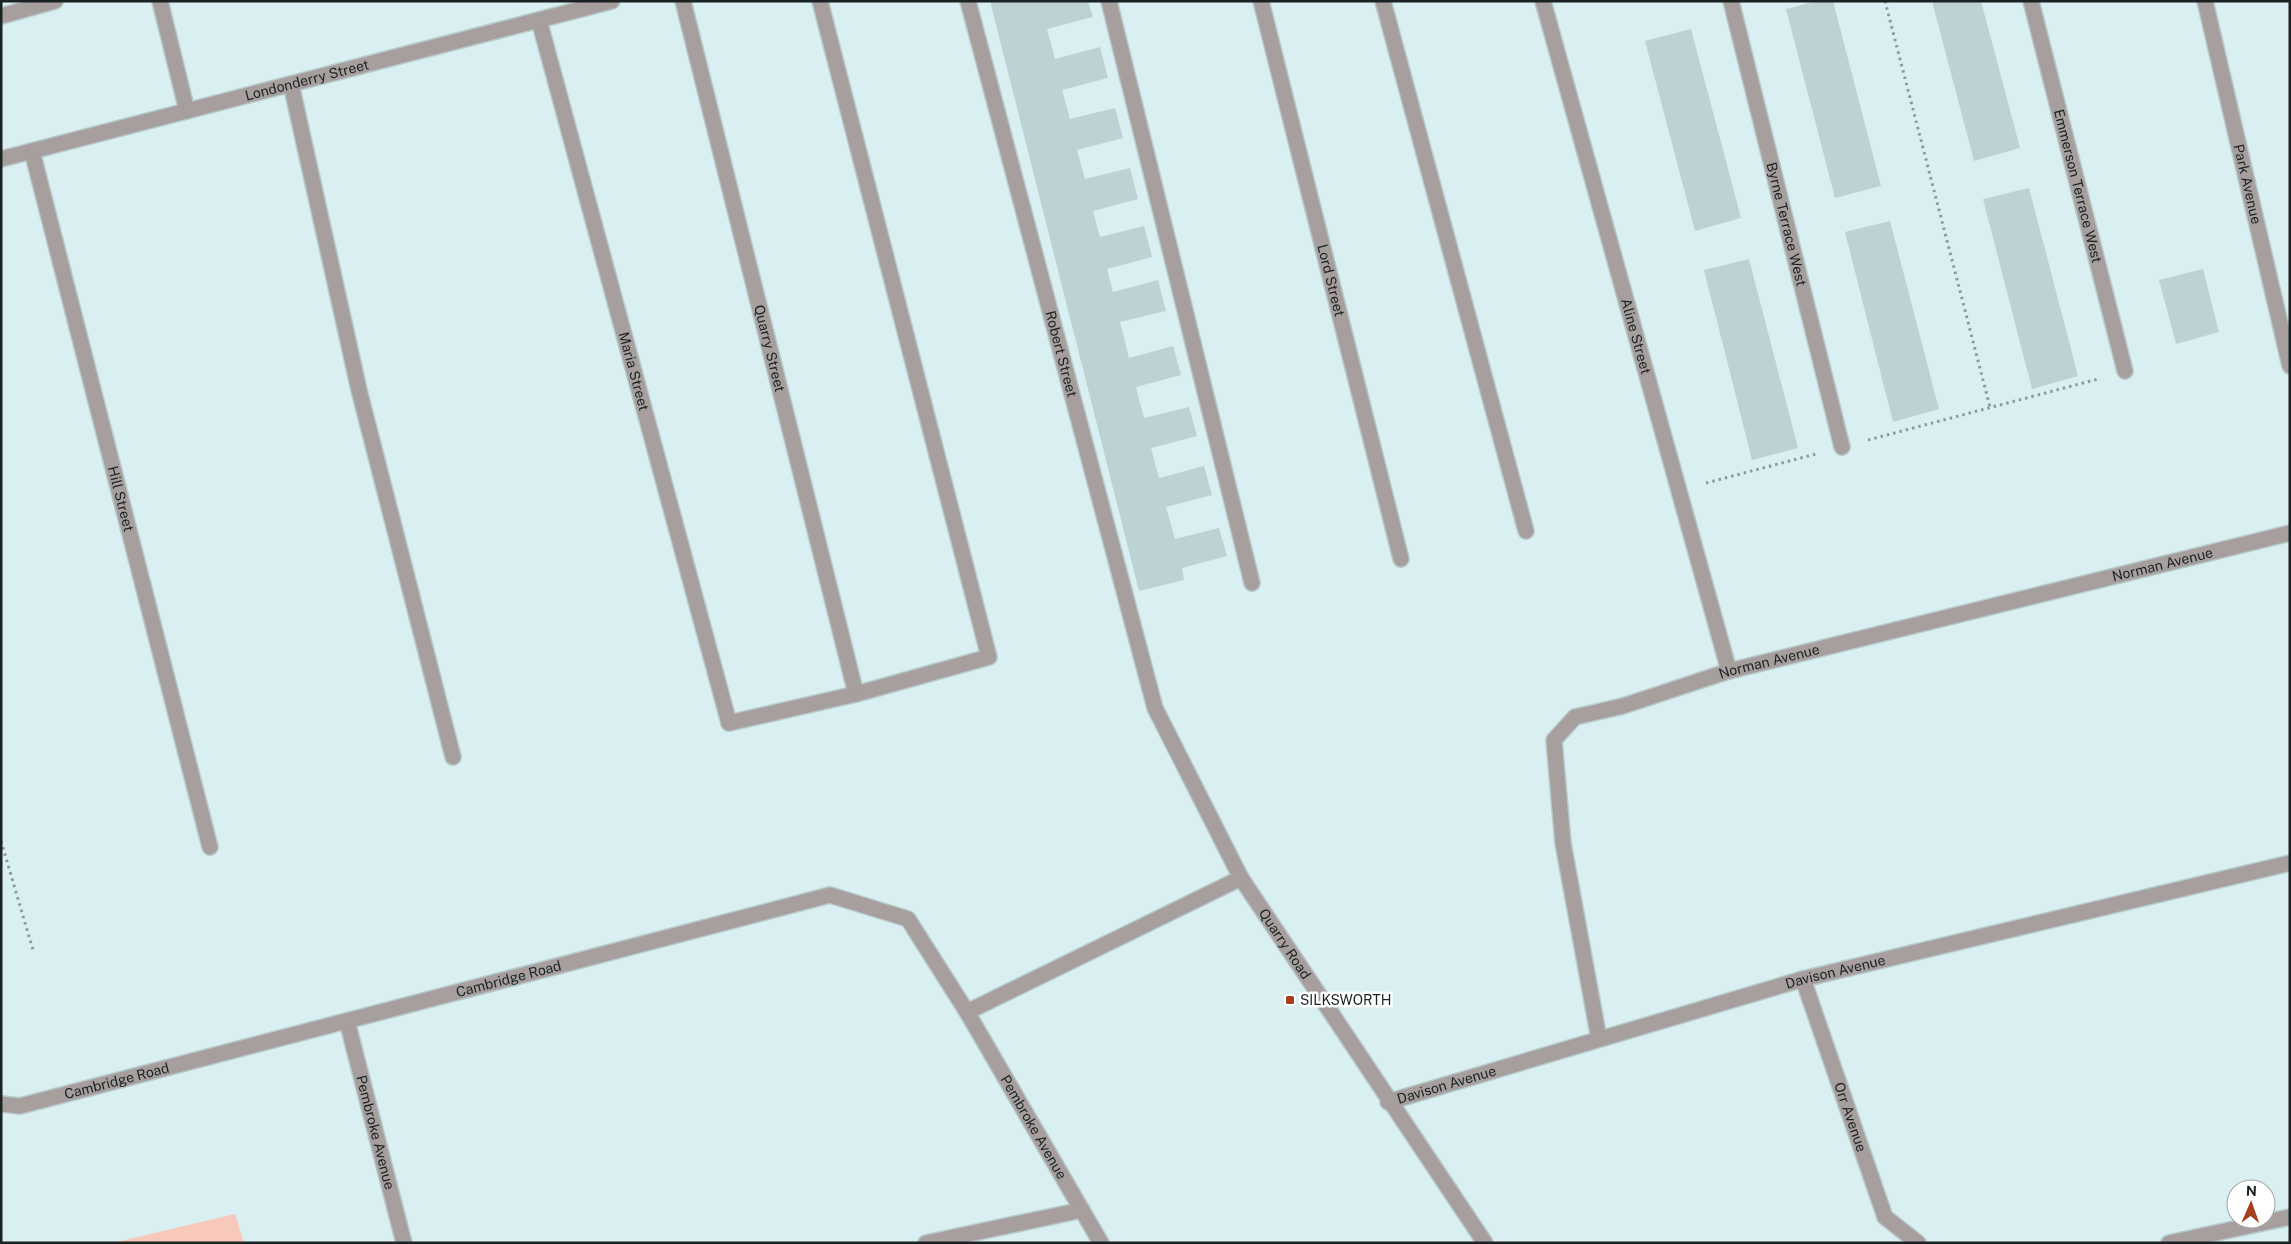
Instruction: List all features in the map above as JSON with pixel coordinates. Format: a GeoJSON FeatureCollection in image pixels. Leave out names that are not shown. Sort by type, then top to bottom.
{"type":"FeatureCollection","features":[{"type":"Feature","properties":{"kind":"street"},"geometry":{"type":"LineString","coordinates":[[1,16],[55,1]]}},
{"type":"Feature","properties":{"kind":"street"},"geometry":{"type":"LineString","coordinates":[[160,1],[187,111]]}},
{"type":"Feature","properties":{"kind":"street","name":"Londonderry Street"},"geometry":{"type":"LineString","coordinates":[[1,159],[612,1]]}},
{"type":"Feature","properties":{"kind":"street","name":"Quarry Street"},"geometry":{"type":"LineString","coordinates":[[683,1],[856,694]]}},
{"type":"Feature","properties":{"kind":"street"},"geometry":{"type":"LineString","coordinates":[[820,1],[989,657],[856,694]]}},
{"type":"Feature","properties":{"kind":"street","name":"Robert Street"},"geometry":{"type":"LineString","coordinates":[[968,1],[1155,708]]}},
{"type":"Feature","properties":{"kind":"street"},"geometry":{"type":"LineString","coordinates":[[1109,1],[1252,583]]}},
{"type":"Feature","properties":{"kind":"street","name":"Lord Street"},"geometry":{"type":"LineString","coordinates":[[1261,1],[1401,559]]}},
{"type":"Feature","properties":{"kind":"street"},"geometry":{"type":"LineString","coordinates":[[1383,1],[1526,532]]}},
{"type":"Feature","properties":{"kind":"street","name":"Aline Street"},"geometry":{"type":"LineString","coordinates":[[1543,1],[1729,670]]}},
{"type":"Feature","properties":{"kind":"street","name":"Byrne Terrace West"},"geometry":{"type":"LineString","coordinates":[[1731,1],[1842,447]]}},
{"type":"Feature","properties":{"kind":"street","name":"Emmerson Terrace West"},"geometry":{"type":"LineString","coordinates":[[2031,1],[2125,372]]}},
{"type":"Feature","properties":{"kind":"street","name":"Park Avenue"},"geometry":{"type":"LineString","coordinates":[[2205,1],[2290,366]]}},
{"type":"Feature","properties":{"kind":"street","name":"Maria Street"},"geometry":{"type":"LineString","coordinates":[[539,20],[729,722],[856,694]]}},
{"type":"Feature","properties":{"kind":"street"},"geometry":{"type":"LineString","coordinates":[[291,84],[359,390],[453,757]]}},
{"type":"Feature","properties":{"kind":"street","name":"Hill Street"},"geometry":{"type":"LineString","coordinates":[[32,151],[210,847]]}},
{"type":"Feature","properties":{"kind":"street","name":"Norman Avenue"},"geometry":{"type":"LineString","coordinates":[[1600,1039],[1562,843],[1554,740],[1575,717],[1623,706],[1729,670],[2290,533]]}},
{"type":"Feature","properties":{"kind":"street","name":"Quarry Road"},"geometry":{"type":"LineString","coordinates":[[1155,708],[1240,878],[1388,1102],[1485,1243]]}},
{"type":"Feature","properties":{"kind":"street","name":"Davison Avenue"},"geometry":{"type":"LineString","coordinates":[[1388,1102],[1803,979],[2290,863]]}},
{"type":"Feature","properties":{"kind":"street"},"geometry":{"type":"LineString","coordinates":[[967,1012],[1240,878]]}},
{"type":"Feature","properties":{"kind":"street","name":"Cambridge Road"},"geometry":{"type":"LineString","coordinates":[[1,1104],[20,1106],[830,895],[908,919],[967,1012]]}},
{"type":"Feature","properties":{"kind":"street","name":"Orr Avenue"},"geometry":{"type":"LineString","coordinates":[[1803,979],[1885,1217],[1918,1243]]}},
{"type":"Feature","properties":{"kind":"street","name":"Pembroke Avenue"},"geometry":{"type":"LineString","coordinates":[[967,1012],[1101,1243]]}},
{"type":"Feature","properties":{"kind":"street","name":"Pembroke Avenue"},"geometry":{"type":"LineString","coordinates":[[347,1022],[404,1243]]}},
{"type":"Feature","properties":{"kind":"street"},"geometry":{"type":"LineString","coordinates":[[926,1243],[1082,1210]]}},
{"type":"Feature","properties":{"kind":"street"},"geometry":{"type":"LineString","coordinates":[[2169,1243],[2290,1217]]}},
{"type":"Feature","properties":{"kind":"path"},"geometry":{"type":"LineString","coordinates":[[1885,1],[1990,407]]}},
{"type":"Feature","properties":{"kind":"path"},"geometry":{"type":"LineString","coordinates":[[1678,490],[2125,372]]}},
{"type":"Feature","properties":{"kind":"path"},"geometry":{"type":"LineString","coordinates":[[1,841],[33,950]]}},
{"type":"Feature","properties":{"kind":"shaded area"},"geometry":{"type":"Polygon","coordinates":[[[235,1214],[244,1243],[112,1243],[235,1214]]]}},
{"type":"Feature","properties":{"kind":"building"},"geometry":{"type":"Polygon","coordinates":[[[990,1],[1088,1],[1093,17],[1047,29],[1055,59],[1100,47],[1108,78],[1062,90],[1070,119],[1115,108],[1123,138],[1077,150],[1085,179],[1130,168],[1138,199],[1093,211],[1100,237],[1144,226],[1152,257],[1107,269],[1113,292],[1158,280],[1166,311],[1120,322],[1129,358],[1173,346],[1181,375],[1136,387],[1144,418],[1189,407],[1197,436],[1151,448],[1159,478],[1204,466],[1212,495],[1166,507],[1175,539],[1219,528],[1227,556],[1182,568],[1184,580],[1139,591],[990,1]]]}},
{"type":"Feature","properties":{"kind":"building"},"geometry":{"type":"Polygon","coordinates":[[[1817,1],[1833,1],[1881,186],[1835,198],[1786,9],[1817,1]]]}},
{"type":"Feature","properties":{"kind":"building"},"geometry":{"type":"Polygon","coordinates":[[[1932,1],[1981,1],[2020,148],[1974,161],[1932,1]]]}},
{"type":"Feature","properties":{"kind":"building"},"geometry":{"type":"Polygon","coordinates":[[[1691,29],[1741,218],[1695,231],[1645,41],[1691,29]]]}},
{"type":"Feature","properties":{"kind":"building"},"geometry":{"type":"Polygon","coordinates":[[[2029,188],[2078,376],[2032,389],[1983,199],[2029,188]]]}},
{"type":"Feature","properties":{"kind":"building"},"geometry":{"type":"Polygon","coordinates":[[[1890,221],[1939,409],[1893,422],[1845,232],[1890,221]]]}},
{"type":"Feature","properties":{"kind":"building"},"geometry":{"type":"Polygon","coordinates":[[[1749,259],[1798,448],[1752,460],[1704,270],[1749,259]]]}},
{"type":"Feature","properties":{"kind":"building"},"geometry":{"type":"Polygon","coordinates":[[[2203,269],[2219,332],[2176,344],[2159,280],[2203,269]]]}},
{"type":"Feature","properties":{"kind":"place","name":"SILKSWORTH"},"geometry":{"type":"Point","coordinates":[1290,1000]}}]}
